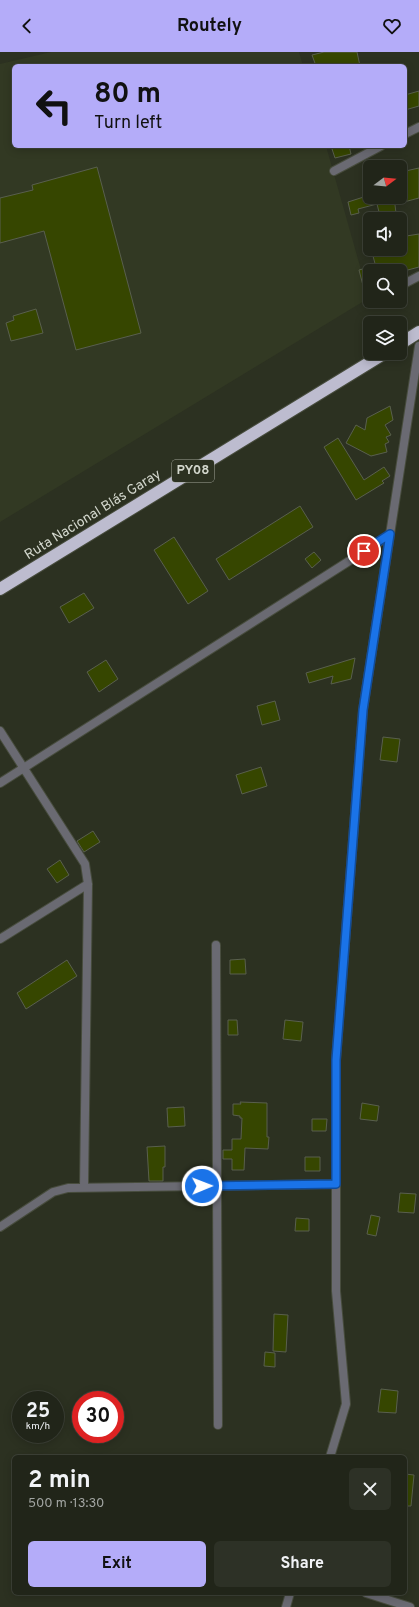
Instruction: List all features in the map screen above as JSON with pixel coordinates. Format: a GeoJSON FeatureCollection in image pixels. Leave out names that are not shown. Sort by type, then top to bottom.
{"type":"FeatureCollection","features":[{"type":"Feature","properties":{"kind":"highway"},"geometry":{"type":"LineString","coordinates":[[407,340],[419,332]]}},
{"type":"Feature","properties":{"kind":"highway","name":"Ruta Nacional Blás Garay"},"geometry":{"type":"LineString","coordinates":[[0,589],[374,360]]}},
{"type":"Feature","properties":{"kind":"street"},"geometry":{"type":"LineString","coordinates":[[407,133],[419,127]]}},
{"type":"Feature","properties":{"kind":"street"},"geometry":{"type":"LineString","coordinates":[[334,171],[377,148]]}},
{"type":"Feature","properties":{"kind":"street"},"geometry":{"type":"LineString","coordinates":[[407,282],[419,276]]}},
{"type":"Feature","properties":{"kind":"street"},"geometry":{"type":"LineString","coordinates":[[331,1455],[346,1404],[336,1291],[336,1060],[363,710],[419,346]]}},
{"type":"Feature","properties":{"kind":"street"},"geometry":{"type":"LineString","coordinates":[[0,784],[390,534]]}},
{"type":"Feature","properties":{"kind":"street"},"geometry":{"type":"LineString","coordinates":[[0,731],[85,864],[88,884],[84,1187]]}},
{"type":"Feature","properties":{"kind":"street"},"geometry":{"type":"LineString","coordinates":[[0,939],[88,884]]}},
{"type":"Feature","properties":{"kind":"street"},"geometry":{"type":"LineString","coordinates":[[216,945],[218,1425]]}},
{"type":"Feature","properties":{"kind":"street"},"geometry":{"type":"LineString","coordinates":[[0,1227],[53,1192],[68,1188],[336,1184]]}},
{"type":"Feature","properties":{"kind":"street"},"geometry":{"type":"LineString","coordinates":[[286,1607],[289,1595]]}},
{"type":"Feature","properties":{"kind":"street"},"geometry":{"type":"LineString","coordinates":[[372,1595],[410,1607]]}},
{"type":"Feature","properties":{"kind":"shaded area"},"geometry":{"type":"Polygon","coordinates":[[[51,52],[299,52],[302,64],[12,64],[12,148],[327,148],[363,277],[363,302],[0,522],[0,64],[51,52]]]}},
{"type":"Feature","properties":{"kind":"building"},"geometry":{"type":"Polygon","coordinates":[[[324,52],[357,52],[360,64],[315,64],[312,55],[324,52]]]}},
{"type":"Feature","properties":{"kind":"building"},"geometry":{"type":"Polygon","coordinates":[[[419,91],[419,106],[407,109],[407,94],[419,91]]]}},
{"type":"Feature","properties":{"kind":"building"},"geometry":{"type":"Polygon","coordinates":[[[350,148],[351,154],[335,158],[332,149],[350,148]]]}},
{"type":"Feature","properties":{"kind":"building"},"geometry":{"type":"Polygon","coordinates":[[[97,167],[141,333],[76,350],[44,231],[0,243],[0,198],[33,190],[32,185],[97,167]]]}},
{"type":"Feature","properties":{"kind":"building"},"geometry":{"type":"Polygon","coordinates":[[[419,168],[419,198],[407,201],[407,171],[419,168]]]}},
{"type":"Feature","properties":{"kind":"building"},"geometry":{"type":"Polygon","coordinates":[[[363,197],[363,204],[377,204],[358,209],[359,213],[351,215],[348,202],[363,197]]]}},
{"type":"Feature","properties":{"kind":"building"},"geometry":{"type":"Polygon","coordinates":[[[377,204],[395,204],[396,212],[379,212],[377,204]]]}},
{"type":"Feature","properties":{"kind":"building"},"geometry":{"type":"Polygon","coordinates":[[[419,234],[419,267],[407,270],[407,264],[375,264],[373,256],[407,256],[407,236],[419,234]]]}},
{"type":"Feature","properties":{"kind":"building"},"geometry":{"type":"Polygon","coordinates":[[[363,269],[363,286],[359,270],[363,269]]]}},
{"type":"Feature","properties":{"kind":"building"},"geometry":{"type":"Polygon","coordinates":[[[36,309],[43,333],[11,341],[6,323],[14,320],[13,316],[36,309]]]}},
{"type":"Feature","properties":{"kind":"building"},"geometry":{"type":"Polygon","coordinates":[[[390,406],[393,420],[385,425],[391,435],[386,437],[389,442],[385,444],[387,452],[371,456],[346,443],[356,425],[365,430],[367,418],[390,406]]]}},
{"type":"Feature","properties":{"kind":"building"},"geometry":{"type":"Polygon","coordinates":[[[338,438],[364,480],[384,467],[390,476],[382,481],[384,483],[356,500],[324,447],[338,438]]]}},
{"type":"Feature","properties":{"kind":"building"},"geometry":{"type":"Polygon","coordinates":[[[300,506],[313,527],[229,580],[216,559],[300,506]]]}},
{"type":"Feature","properties":{"kind":"building"},"geometry":{"type":"Polygon","coordinates":[[[174,537],[208,591],[188,604],[154,550],[174,537]]]}},
{"type":"Feature","properties":{"kind":"building"},"geometry":{"type":"Polygon","coordinates":[[[314,552],[321,560],[312,568],[305,559],[314,552]]]}},
{"type":"Feature","properties":{"kind":"building"},"geometry":{"type":"Polygon","coordinates":[[[84,593],[94,608],[69,623],[60,607],[84,593]]]}},
{"type":"Feature","properties":{"kind":"building"},"geometry":{"type":"Polygon","coordinates":[[[355,658],[351,679],[331,684],[333,676],[309,683],[306,673],[355,658]]]}},
{"type":"Feature","properties":{"kind":"building"},"geometry":{"type":"Polygon","coordinates":[[[106,660],[118,679],[99,692],[87,672],[106,660]]]}},
{"type":"Feature","properties":{"kind":"building"},"geometry":{"type":"Polygon","coordinates":[[[275,701],[280,720],[262,725],[257,706],[275,701]]]}},
{"type":"Feature","properties":{"kind":"building"},"geometry":{"type":"Polygon","coordinates":[[[383,737],[400,739],[397,762],[380,760],[383,737]]]}},
{"type":"Feature","properties":{"kind":"building"},"geometry":{"type":"Polygon","coordinates":[[[261,767],[267,786],[242,794],[236,775],[261,767]]]}},
{"type":"Feature","properties":{"kind":"building"},"geometry":{"type":"Polygon","coordinates":[[[93,831],[100,842],[84,852],[77,841],[93,831]]]}},
{"type":"Feature","properties":{"kind":"building"},"geometry":{"type":"Polygon","coordinates":[[[60,860],[69,875],[57,883],[47,869],[60,860]]]}},
{"type":"Feature","properties":{"kind":"building"},"geometry":{"type":"Polygon","coordinates":[[[245,959],[246,974],[230,974],[230,960],[245,959]]]}},
{"type":"Feature","properties":{"kind":"building"},"geometry":{"type":"Polygon","coordinates":[[[67,960],[77,976],[26,1009],[17,993],[67,960]]]}},
{"type":"Feature","properties":{"kind":"building"},"geometry":{"type":"Polygon","coordinates":[[[228,1020],[237,1020],[238,1035],[228,1035],[228,1020]]]}},
{"type":"Feature","properties":{"kind":"building"},"geometry":{"type":"Polygon","coordinates":[[[285,1020],[303,1022],[301,1041],[283,1039],[285,1020]]]}},
{"type":"Feature","properties":{"kind":"building"},"geometry":{"type":"Polygon","coordinates":[[[240,1102],[267,1103],[267,1137],[269,1137],[268,1149],[245,1148],[244,1170],[232,1170],[232,1159],[223,1159],[223,1150],[232,1150],[232,1139],[241,1139],[242,1118],[240,1118],[240,1116],[233,1115],[233,1104],[241,1104],[240,1102]]]}},
{"type":"Feature","properties":{"kind":"building"},"geometry":{"type":"Polygon","coordinates":[[[362,1103],[379,1106],[377,1121],[360,1119],[362,1103]]]}},
{"type":"Feature","properties":{"kind":"building"},"geometry":{"type":"Polygon","coordinates":[[[184,1107],[185,1126],[168,1127],[167,1108],[184,1107]]]}},
{"type":"Feature","properties":{"kind":"building"},"geometry":{"type":"Polygon","coordinates":[[[312,1119],[327,1119],[326,1131],[312,1131],[312,1119]]]}},
{"type":"Feature","properties":{"kind":"building"},"geometry":{"type":"Polygon","coordinates":[[[165,1146],[163,1181],[149,1181],[147,1147],[165,1146]]]}},
{"type":"Feature","properties":{"kind":"building"},"geometry":{"type":"Polygon","coordinates":[[[305,1157],[320,1157],[320,1171],[305,1171],[305,1157]]]}},
{"type":"Feature","properties":{"kind":"building"},"geometry":{"type":"Polygon","coordinates":[[[400,1193],[416,1194],[414,1213],[398,1212],[400,1193]]]}},
{"type":"Feature","properties":{"kind":"building"},"geometry":{"type":"Polygon","coordinates":[[[371,1215],[380,1217],[376,1236],[367,1234],[371,1215]]]}},
{"type":"Feature","properties":{"kind":"building"},"geometry":{"type":"Polygon","coordinates":[[[296,1218],[309,1219],[309,1231],[295,1231],[296,1218]]]}},
{"type":"Feature","properties":{"kind":"building"},"geometry":{"type":"Polygon","coordinates":[[[274,1314],[288,1315],[286,1352],[273,1351],[274,1314]]]}},
{"type":"Feature","properties":{"kind":"building"},"geometry":{"type":"Polygon","coordinates":[[[265,1352],[275,1353],[275,1367],[264,1366],[265,1352]]]}},
{"type":"Feature","properties":{"kind":"building"},"geometry":{"type":"Polygon","coordinates":[[[381,1389],[398,1391],[396,1413],[378,1412],[381,1389]]]}},
{"type":"Feature","properties":{"kind":"building"},"geometry":{"type":"Polygon","coordinates":[[[407,1474],[414,1475],[411,1506],[407,1506],[407,1474]]]}},
{"type":"Feature","properties":{"kind":"route"},"geometry":{"type":"LineString","coordinates":[[202,1186],[336,1184],[336,1060],[363,710],[390,534],[364,551]]}}]}
